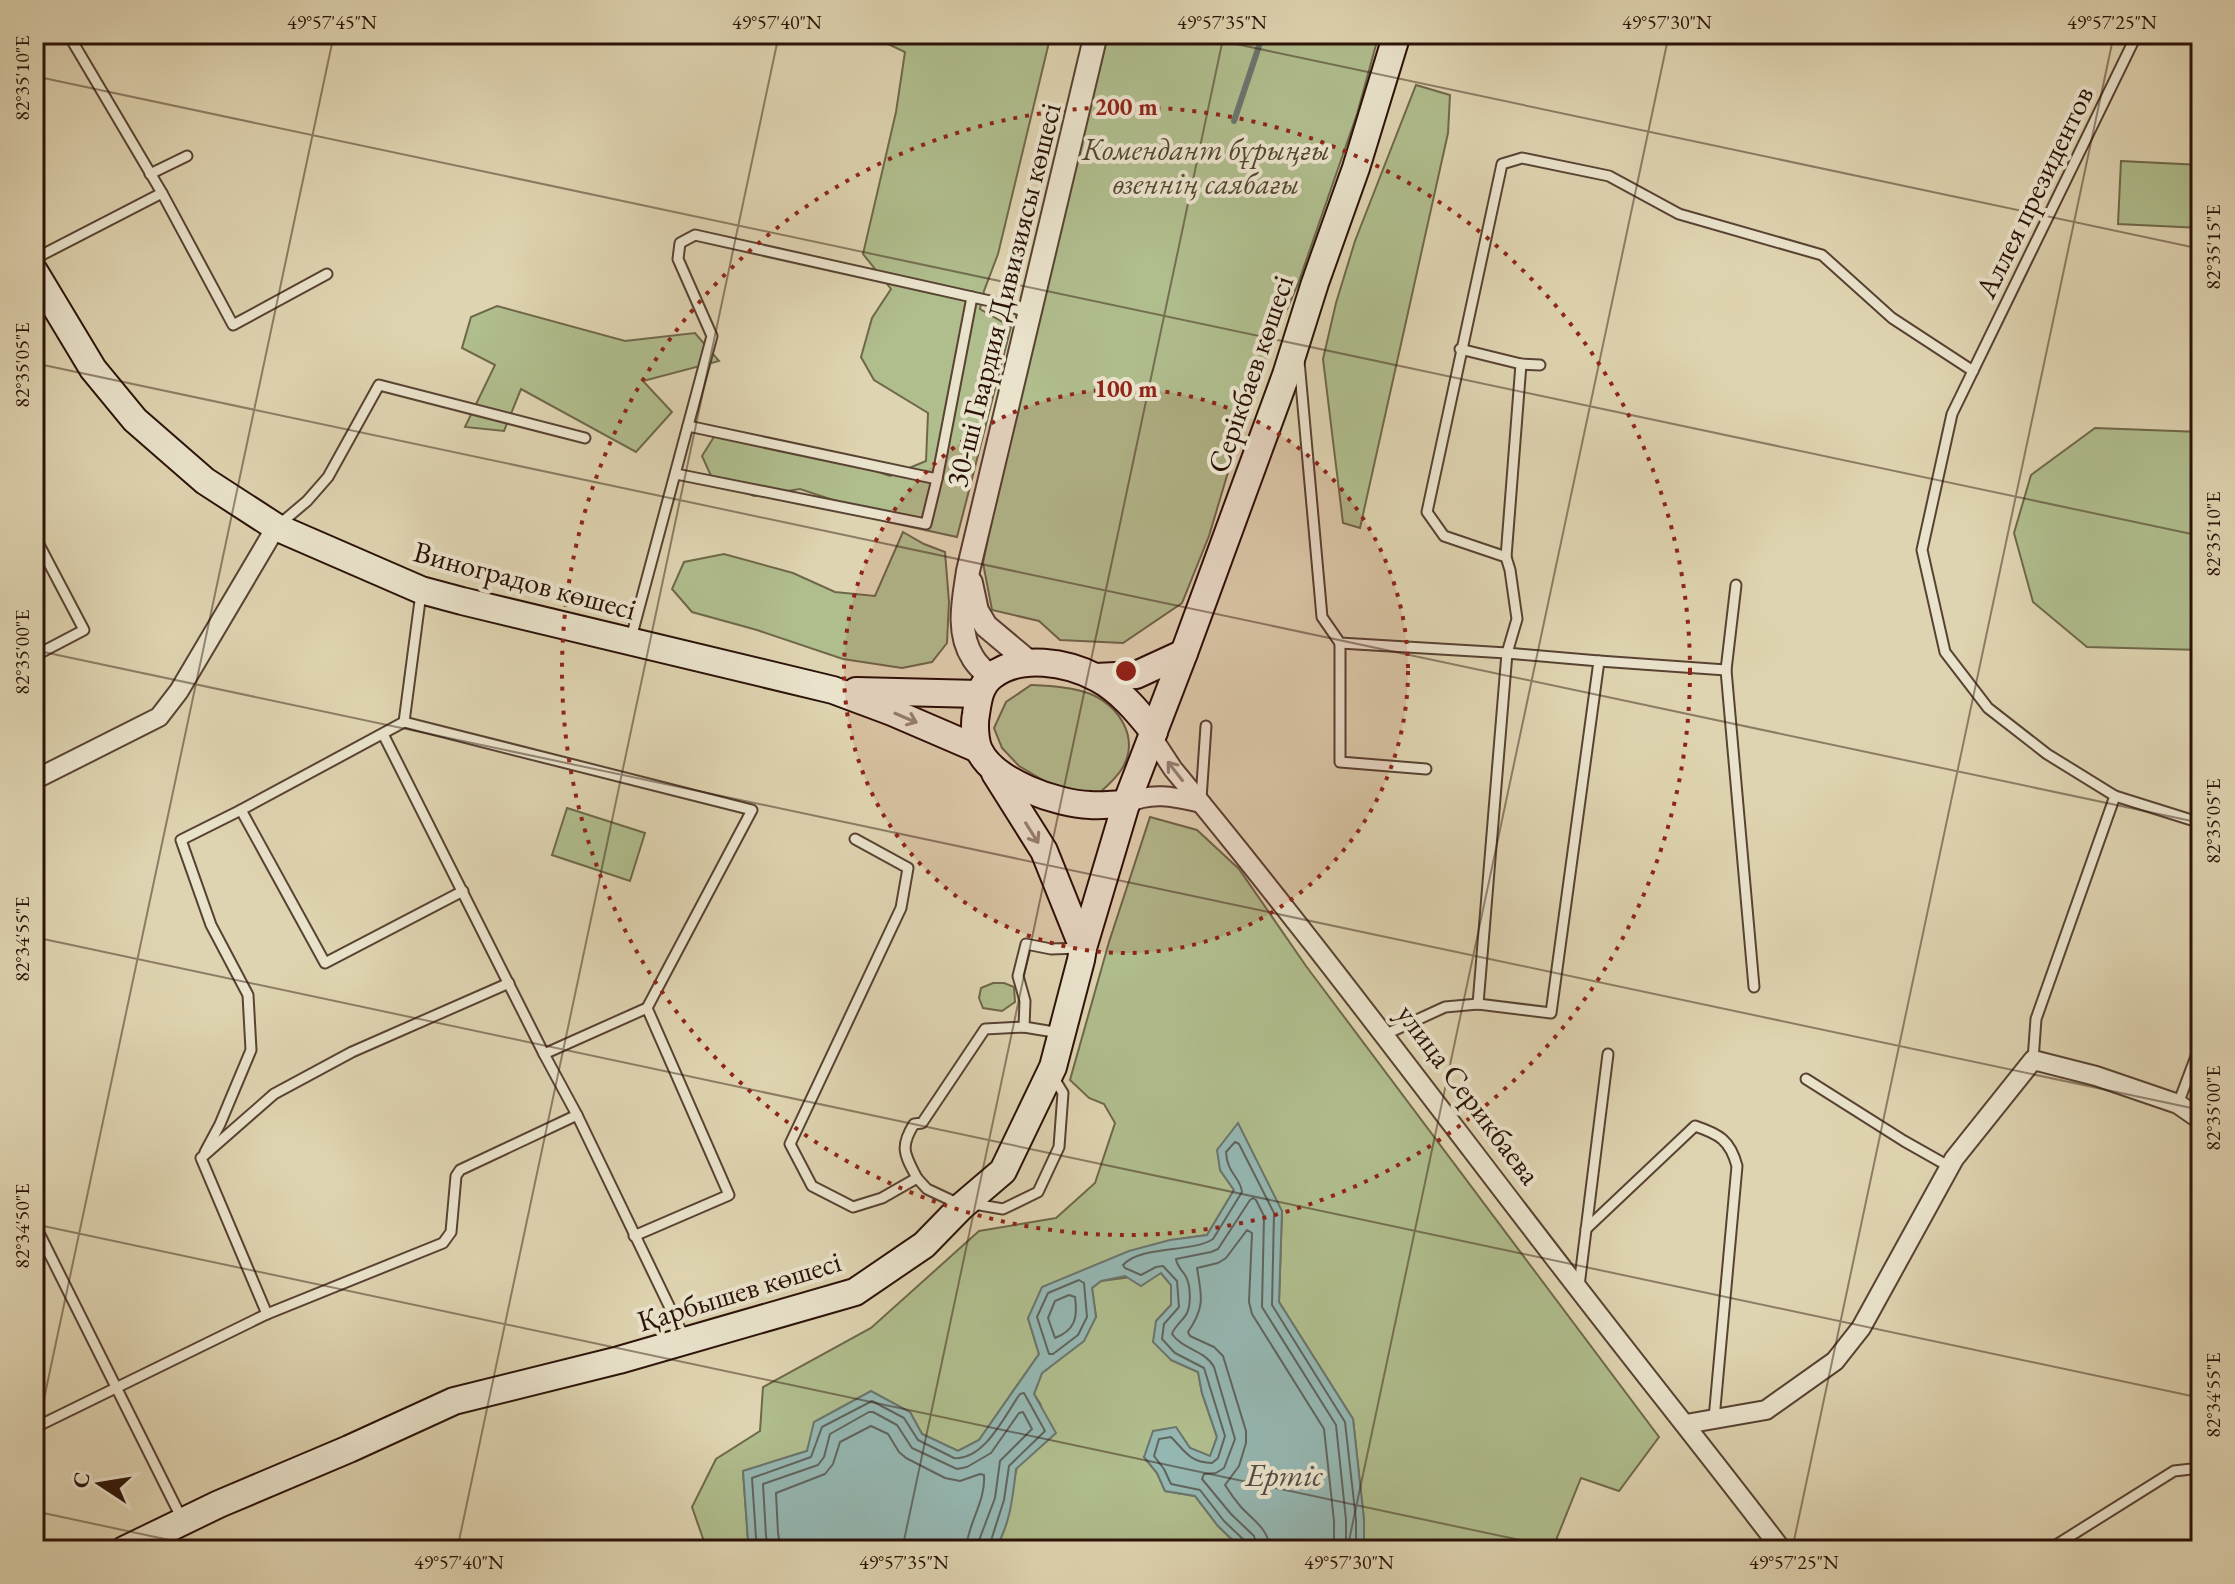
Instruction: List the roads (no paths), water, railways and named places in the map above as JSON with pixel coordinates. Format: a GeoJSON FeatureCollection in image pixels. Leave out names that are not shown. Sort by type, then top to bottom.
{"type":"FeatureCollection","features":[{"type":"Feature","properties":{"kind":"main road","name":"Серікбаев көшесі"},"geometry":{"type":"LineString","coordinates":[[1153,734],[1286,375],[1356,168],[1397,34]]}},
{"type":"Feature","properties":{"kind":"main road","name":"Виноградов көшесі"},"geometry":{"type":"LineString","coordinates":[[34,271],[93,369],[135,420],[205,481],[276,527],[421,590],[833,690]]}},
{"type":"Feature","properties":{"kind":"main road"},"geometry":{"type":"LineString","coordinates":[[1083,948],[1044,851],[984,758],[975,720],[984,685],[1005,668],[1029,662],[1065,667],[1096,677],[1136,675],[1184,653]]}},
{"type":"Feature","properties":{"kind":"main road"},"geometry":{"type":"LineString","coordinates":[[1096,677],[1135,709],[1153,734]]}},
{"type":"Feature","properties":{"kind":"main road"},"geometry":{"type":"LineString","coordinates":[[833,690],[984,685]]}},
{"type":"Feature","properties":{"kind":"main road"},"geometry":{"type":"LineString","coordinates":[[833,690],[892,712],[984,758],[1026,788],[1055,800],[1088,806],[1126,804]]}},
{"type":"Feature","properties":{"kind":"main road","name":"Қарбышев көшесі"},"geometry":{"type":"LineString","coordinates":[[124,1550],[219,1504],[454,1401],[619,1360],[855,1292],[924,1245],[964,1204],[1003,1171],[1050,1073],[1126,804],[1153,734]]}},
{"type":"Feature","properties":{"kind":"street","name":"30-ші Гвардия Дивизиясы көшесі"},"geometry":{"type":"LineString","coordinates":[[984,685],[964,636],[962,609],[968,571],[1096,34]]}},
{"type":"Feature","properties":{"kind":"street"},"geometry":{"type":"LineString","coordinates":[[34,780],[159,717],[179,691],[276,527]]}},
{"type":"Feature","properties":{"kind":"street"},"geometry":{"type":"LineString","coordinates":[[968,571],[977,611],[986,626],[1029,662]]}},
{"type":"Feature","properties":{"kind":"street","name":"улица Серикбаева"},"geometry":{"type":"LineString","coordinates":[[1153,734],[1173,769],[1384,1035],[1782,1550]]}},
{"type":"Feature","properties":{"kind":"street"},"geometry":{"type":"LineString","coordinates":[[1126,804],[1146,796],[1168,796],[1201,803]]}},
{"type":"Feature","properties":{"kind":"street"},"geometry":{"type":"LineString","coordinates":[[1686,1424],[1766,1410],[1835,1361],[1861,1328],[1950,1167],[2033,1060],[2096,1076],[2178,1104],[2201,1120]]}},
{"type":"Feature","properties":{"kind":"lane"},"geometry":{"type":"LineString","coordinates":[[68,34],[162,193],[233,325],[327,274]]}},
{"type":"Feature","properties":{"kind":"lane","name":"Аллея президентов"},"geometry":{"type":"LineString","coordinates":[[2137,34],[1952,414],[1922,550],[1945,652],[1988,708],[2047,754],[2115,796],[2201,823]]}},
{"type":"Feature","properties":{"kind":"lane"},"geometry":{"type":"LineString","coordinates":[[150,174],[187,156]]}},
{"type":"Feature","properties":{"kind":"lane"},"geometry":{"type":"LineString","coordinates":[[1506,557],[1444,536],[1427,512],[1502,164],[1522,158],[1609,176],[1679,214],[1822,255],[1892,318],[1973,371]]}},
{"type":"Feature","properties":{"kind":"lane"},"geometry":{"type":"LineString","coordinates":[[34,259],[162,193]]}},
{"type":"Feature","properties":{"kind":"lane"},"geometry":{"type":"LineString","coordinates":[[631,642],[712,336],[678,259],[680,243],[695,235],[999,303],[1030,313]]}},
{"type":"Feature","properties":{"kind":"lane"},"geometry":{"type":"LineString","coordinates":[[676,474],[926,524],[972,297]]}},
{"type":"Feature","properties":{"kind":"lane"},"geometry":{"type":"LineString","coordinates":[[1298,339],[1322,617],[1340,643],[1340,762],[1426,769]]}},
{"type":"Feature","properties":{"kind":"lane"},"geometry":{"type":"LineString","coordinates":[[1460,349],[1521,364],[1540,365]]}},
{"type":"Feature","properties":{"kind":"lane"},"geometry":{"type":"LineString","coordinates":[[1478,1004],[1507,653],[1517,619],[1506,557],[1521,364]]}},
{"type":"Feature","properties":{"kind":"lane"},"geometry":{"type":"LineString","coordinates":[[276,527],[307,501],[328,477],[379,385],[585,438]]}},
{"type":"Feature","properties":{"kind":"lane"},"geometry":{"type":"LineString","coordinates":[[688,426],[937,479]]}},
{"type":"Feature","properties":{"kind":"lane"},"geometry":{"type":"LineString","coordinates":[[34,535],[84,630],[42,652]]}},
{"type":"Feature","properties":{"kind":"lane"},"geometry":{"type":"LineString","coordinates":[[1736,585],[1726,670],[1754,987]]}},
{"type":"Feature","properties":{"kind":"lane"},"geometry":{"type":"LineString","coordinates":[[404,722],[421,590]]}},
{"type":"Feature","properties":{"kind":"lane"},"geometry":{"type":"LineString","coordinates":[[1340,643],[1726,670]]}},
{"type":"Feature","properties":{"kind":"lane"},"geometry":{"type":"LineString","coordinates":[[1384,1035],[1445,1007],[1478,1004],[1551,1013],[1599,661]]}},
{"type":"Feature","properties":{"kind":"lane"},"geometry":{"type":"LineString","coordinates":[[201,1158],[220,1124],[251,1050],[248,995],[211,925],[181,840],[404,722],[752,810],[647,1008],[544,1054]]}},
{"type":"Feature","properties":{"kind":"lane"},"geometry":{"type":"LineString","coordinates":[[1201,803],[1206,726]]}},
{"type":"Feature","properties":{"kind":"lane"},"geometry":{"type":"LineString","coordinates":[[383,734],[577,1115],[685,1340]]}},
{"type":"Feature","properties":{"kind":"lane"},"geometry":{"type":"LineString","coordinates":[[2033,1060],[2036,1019],[2115,796]]}},
{"type":"Feature","properties":{"kind":"lane"},"geometry":{"type":"LineString","coordinates":[[241,810],[325,963],[463,891]]}},
{"type":"Feature","properties":{"kind":"lane"},"geometry":{"type":"LineString","coordinates":[[855,839],[908,868],[901,908],[790,1144],[812,1186],[853,1207],[882,1198],[917,1178]]}},
{"type":"Feature","properties":{"kind":"lane"},"geometry":{"type":"LineString","coordinates":[[1024,1027],[1025,1001],[1018,976],[1026,944],[1051,949],[1083,948]]}},
{"type":"Feature","properties":{"kind":"lane"},"geometry":{"type":"LineString","coordinates":[[201,1158],[274,1094],[352,1052],[509,983]]}},
{"type":"Feature","properties":{"kind":"lane"},"geometry":{"type":"LineString","coordinates":[[634,1236],[729,1195],[647,1008]]}},
{"type":"Feature","properties":{"kind":"lane"},"geometry":{"type":"LineString","coordinates":[[1050,1073],[1063,1093],[1059,1147],[1038,1192],[1003,1209],[964,1204],[927,1189],[917,1178],[904,1154],[906,1137],[914,1124],[922,1123],[985,1029],[1024,1027],[1062,1034]]}},
{"type":"Feature","properties":{"kind":"lane"},"geometry":{"type":"LineString","coordinates":[[2178,1104],[2201,1043]]}},
{"type":"Feature","properties":{"kind":"lane"},"geometry":{"type":"LineString","coordinates":[[1578,1289],[1608,1054]]}},
{"type":"Feature","properties":{"kind":"lane"},"geometry":{"type":"LineString","coordinates":[[1806,1079],[1950,1167]]}},
{"type":"Feature","properties":{"kind":"lane"},"geometry":{"type":"LineString","coordinates":[[34,1428],[267,1314],[443,1243],[451,1232],[456,1176],[460,1170],[577,1115]]}},
{"type":"Feature","properties":{"kind":"lane"},"geometry":{"type":"LineString","coordinates":[[1586,1229],[1695,1126],[1718,1133],[1734,1152],[1737,1166],[1714,1419]]}},
{"type":"Feature","properties":{"kind":"lane"},"geometry":{"type":"LineString","coordinates":[[201,1158],[267,1314]]}},
{"type":"Feature","properties":{"kind":"lane"},"geometry":{"type":"LineString","coordinates":[[34,1231],[40,1235],[184,1522]]}},
{"type":"Feature","properties":{"kind":"lane"},"geometry":{"type":"LineString","coordinates":[[2048,1550],[2174,1471],[2200,1467]]}},
{"type":"Feature","properties":{"kind":"water","name":"Ертіс"},"geometry":{"type":"Polygon","coordinates":[[[1238,1123],[1282,1211],[1279,1302],[1353,1419],[1364,1520],[1364,1550],[1243,1550],[1218,1526],[1195,1496],[1165,1491],[1157,1473],[1144,1457],[1153,1431],[1176,1427],[1190,1448],[1210,1456],[1217,1437],[1198,1372],[1171,1360],[1153,1342],[1156,1321],[1171,1305],[1171,1285],[1161,1273],[1141,1286],[1125,1276],[1101,1281],[1092,1288],[1096,1317],[1084,1341],[1042,1373],[1034,1394],[1056,1433],[1016,1469],[1007,1521],[994,1550],[752,1550],[748,1540],[743,1471],[807,1451],[814,1422],[871,1391],[910,1412],[922,1434],[958,1451],[979,1440],[1039,1354],[1028,1318],[1042,1287],[1129,1251],[1170,1240],[1207,1235],[1234,1190],[1220,1170],[1217,1150],[1238,1123]]]}},
{"type":"Feature","properties":{"kind":"waterway"},"geometry":{"type":"LineString","coordinates":[[1234,121],[1263,34]]}},
{"type":"Feature","properties":{"kind":"park label","name":"Комендант бұрыңғы өзеннің саябағы"},"geometry":{"type":"Point","coordinates":[1206,166]}}]}
